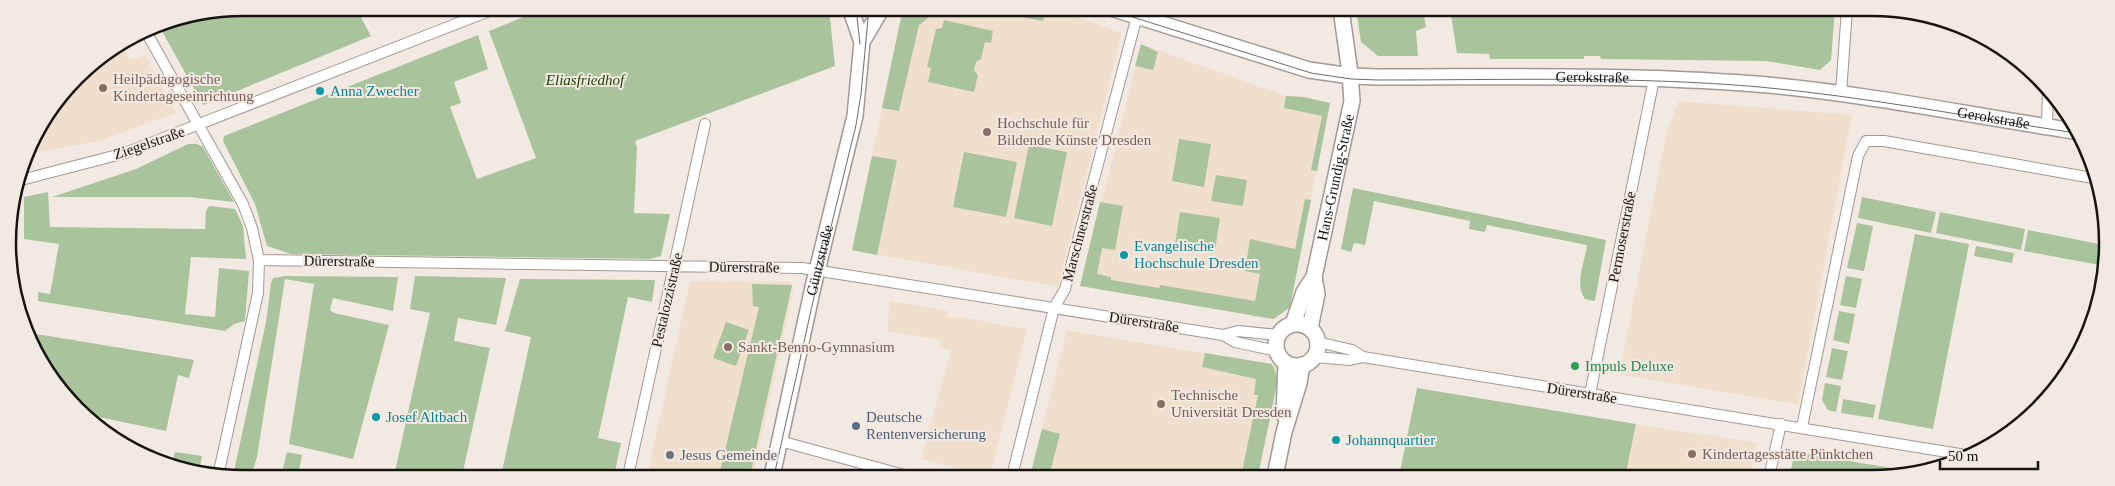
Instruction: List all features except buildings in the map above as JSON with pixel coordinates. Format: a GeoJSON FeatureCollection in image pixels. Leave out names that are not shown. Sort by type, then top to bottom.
{"type":"FeatureCollection","features":[{"type":"Feature","properties":{"kind":"street","name":"Ziegelstraße"},"geometry":{"type":"LineString","coordinates":[[25,179],[125,153],[478,16]]}},
{"type":"Feature","properties":{"kind":"street","name":"Güntzstraße"},"geometry":{"type":"LineString","coordinates":[[853,16],[862,42]]}},
{"type":"Feature","properties":{"kind":"street","name":"Güntzstraße"},"geometry":{"type":"LineString","coordinates":[[871,16],[871,24]]}},
{"type":"Feature","properties":{"kind":"street","name":"Güntzstraße"},"geometry":{"type":"LineString","coordinates":[[773,470],[855,116],[862,42],[876,16]]}},
{"type":"Feature","properties":{"kind":"street","name":"Gerokstraße"},"geometry":{"type":"LineString","coordinates":[[1136,16],[1309,70],[1351,76],[1654,79],[1751,84],[1841,94],[2068,130]]}},
{"type":"Feature","properties":{"kind":"street","name":"Marschnerstraße"},"geometry":{"type":"LineString","coordinates":[[1014,470],[1054,308],[1065,290],[1136,16]]}},
{"type":"Feature","properties":{"kind":"street","name":"Hans-Grundig-Straße"},"geometry":{"type":"LineString","coordinates":[[1310,328],[1316,294],[1314,277],[1351,108],[1351,76],[1342,16]]}},
{"type":"Feature","properties":{"kind":"street"},"geometry":{"type":"LineString","coordinates":[[1841,94],[1848,16]]}},
{"type":"Feature","properties":{"kind":"street"},"geometry":{"type":"LineString","coordinates":[[149,37],[198,125],[225,168],[243,204],[252,228],[259,260],[258,293],[220,468]]}},
{"type":"Feature","properties":{"kind":"street","name":"Permoserstraße"},"geometry":{"type":"LineString","coordinates":[[1590,394],[1654,79]]}},
{"type":"Feature","properties":{"kind":"street"},"geometry":{"type":"LineString","coordinates":[[2047,126],[2048,100]]}},
{"type":"Feature","properties":{"kind":"street","name":"Pestalozzistraße"},"geometry":{"type":"LineString","coordinates":[[629,470],[705,124]]}},
{"type":"Feature","properties":{"kind":"street"},"geometry":{"type":"LineString","coordinates":[[1802,427],[1858,156],[1866,141],[1884,141],[2089,177]]}},
{"type":"Feature","properties":{"kind":"street","name":"Dürerstraße"},"geometry":{"type":"LineString","coordinates":[[259,260],[802,268],[1223,335],[1235,342],[1282,357]]}},
{"type":"Feature","properties":{"kind":"street","name":"Hans-Grundig-Straße"},"geometry":{"type":"LineString","coordinates":[[1293,324],[1304,292],[1314,277]]}},
{"type":"Feature","properties":{"kind":"street"},"geometry":{"type":"LineString","coordinates":[[1276,470],[1284,432],[1299,383],[1318,342],[1310,328],[1300,324],[1293,324],[1284,328],[1278,335],[1282,357],[1284,432]]}},
{"type":"Feature","properties":{"kind":"street","name":"Dürerstraße"},"geometry":{"type":"LineString","coordinates":[[1223,335],[1238,331],[1278,335]]}},
{"type":"Feature","properties":{"kind":"street","name":"Dürerstraße"},"geometry":{"type":"LineString","coordinates":[[1318,342],[1352,350],[1363,357]]}},
{"type":"Feature","properties":{"kind":"street"},"geometry":{"type":"LineString","coordinates":[[1282,357],[1308,361]]}},
{"type":"Feature","properties":{"kind":"street","name":"Dürerstraße"},"geometry":{"type":"LineString","coordinates":[[1308,361],[1350,360],[1363,357],[1956,453]]}},
{"type":"Feature","properties":{"kind":"street"},"geometry":{"type":"LineString","coordinates":[[1770,470],[1781,424]]}},
{"type":"Feature","properties":{"kind":"street"},"geometry":{"type":"LineString","coordinates":[[780,441],[886,470]]}},
{"type":"Feature","properties":{"kind":"shaded area","name":"Hochschule für Bildende Künste Dresden"},"geometry":{"type":"Polygon","coordinates":[[[901,16],[1074,16],[1122,33],[1058,287],[852,250],[901,16]]]}},
{"type":"Feature","properties":{"kind":"shaded area"},"geometry":{"type":"Polygon","coordinates":[[[1141,44],[1286,96],[1304,97],[1330,103],[1290,307],[1274,319],[1080,286],[1141,44]]]}},
{"type":"Feature","properties":{"kind":"shaded area"},"geometry":{"type":"Polygon","coordinates":[[[125,49],[130,60],[145,55],[176,113],[99,141],[36,153],[54,117],[73,93],[93,73],[125,49]]]}},
{"type":"Feature","properties":{"kind":"shaded area"},"geometry":{"type":"Polygon","coordinates":[[[1679,101],[1852,115],[1798,405],[1619,374],[1667,130],[1679,101]]]}},
{"type":"Feature","properties":{"kind":"shaded area","name":"Sankt-Benno-Gymnasium"},"geometry":{"type":"Polygon","coordinates":[[[690,281],[789,282],[794,287],[754,470],[648,470],[690,281]]]}},
{"type":"Feature","properties":{"kind":"shaded area"},"geometry":{"type":"Polygon","coordinates":[[[890,301],[949,311],[947,316],[952,318],[955,318],[955,316],[1027,329],[992,470],[966,470],[921,459],[951,350],[940,348],[942,340],[887,331],[890,301]]]}},
{"type":"Feature","properties":{"kind":"shaded area","name":"Technische Universität Dresden"},"geometry":{"type":"Polygon","coordinates":[[[1067,330],[1281,366],[1259,470],[1032,470],[1067,330]]]}},
{"type":"Feature","properties":{"kind":"shaded area","name":"Kindertagesstätte Pünktchen"},"geometry":{"type":"Polygon","coordinates":[[[1636,424],[1757,443],[1751,470],[1626,470],[1636,424]]]}},
{"type":"Feature","properties":{"kind":"green space"},"geometry":{"type":"Polygon","coordinates":[[[243,16],[360,16],[371,36],[203,105],[162,31],[184,24],[213,18],[243,16]]]}},
{"type":"Feature","properties":{"kind":"green space","name":"Eliasfriedhof"},"geometry":{"type":"Polygon","coordinates":[[[526,16],[830,16],[835,66],[635,141],[637,148],[634,213],[670,214],[661,256],[650,259],[291,254],[267,246],[255,204],[223,141],[224,136],[478,35],[488,69],[454,82],[461,103],[450,107],[477,179],[536,158],[489,31],[526,16]]]}},
{"type":"Feature","properties":{"kind":"green space"},"geometry":{"type":"Polygon","coordinates":[[[901,16],[931,16],[919,25],[899,111],[882,108],[901,16]]]}},
{"type":"Feature","properties":{"kind":"green space"},"geometry":{"type":"Polygon","coordinates":[[[1015,16],[1045,16],[1043,21],[1015,16]]]}},
{"type":"Feature","properties":{"kind":"green space"},"geometry":{"type":"Polygon","coordinates":[[[1357,16],[1424,16],[1426,27],[1416,31],[1418,56],[1378,56],[1361,42],[1357,16]]]}},
{"type":"Feature","properties":{"kind":"green space"},"geometry":{"type":"Polygon","coordinates":[[[1451,16],[1834,16],[1831,60],[1820,70],[1766,61],[1601,59],[1600,56],[1584,56],[1584,59],[1490,59],[1489,54],[1457,53],[1451,16]]]}},
{"type":"Feature","properties":{"kind":"green space"},"geometry":{"type":"Polygon","coordinates":[[[944,20],[993,31],[991,43],[985,42],[981,59],[976,62],[974,70],[978,75],[974,92],[928,82],[931,68],[927,67],[936,29],[942,28],[944,20]]]}},
{"type":"Feature","properties":{"kind":"green space"},"geometry":{"type":"Polygon","coordinates":[[[1141,44],[1158,52],[1153,70],[1135,66],[1141,44]]]}},
{"type":"Feature","properties":{"kind":"green space"},"geometry":{"type":"Polygon","coordinates":[[[1286,96],[1304,97],[1330,103],[1317,171],[1311,170],[1322,116],[1284,108],[1286,96]]]}},
{"type":"Feature","properties":{"kind":"green space"},"geometry":{"type":"Polygon","coordinates":[[[1179,139],[1211,144],[1204,187],[1172,181],[1179,139]]]}},
{"type":"Feature","properties":{"kind":"green space"},"geometry":{"type":"Polygon","coordinates":[[[188,144],[197,144],[203,147],[234,202],[189,197],[52,197],[136,169],[188,144]]]}},
{"type":"Feature","properties":{"kind":"green space"},"geometry":{"type":"Polygon","coordinates":[[[1029,145],[1067,152],[1052,226],[1014,218],[1029,145]]]}},
{"type":"Feature","properties":{"kind":"green space"},"geometry":{"type":"Polygon","coordinates":[[[964,152],[1017,162],[1006,217],[953,207],[964,152]]]}},
{"type":"Feature","properties":{"kind":"green space"},"geometry":{"type":"Polygon","coordinates":[[[872,156],[897,160],[877,255],[852,250],[872,156]]]}},
{"type":"Feature","properties":{"kind":"green space"},"geometry":{"type":"Polygon","coordinates":[[[1216,175],[1247,180],[1243,206],[1211,201],[1216,175]]]}},
{"type":"Feature","properties":{"kind":"green space"},"geometry":{"type":"Polygon","coordinates":[[[1353,188],[1606,240],[1595,301],[1585,299],[1580,287],[1587,245],[1487,225],[1485,232],[1469,229],[1470,221],[1374,201],[1365,245],[1354,243],[1351,252],[1341,249],[1353,188]]]}},
{"type":"Feature","properties":{"kind":"green space"},"geometry":{"type":"Polygon","coordinates":[[[48,192],[50,227],[205,229],[206,211],[209,206],[235,209],[243,226],[246,259],[191,257],[185,314],[215,317],[219,268],[249,271],[245,321],[234,324],[225,331],[38,301],[38,292],[50,294],[59,244],[24,239],[24,197],[48,192]]]}},
{"type":"Feature","properties":{"kind":"green space"},"geometry":{"type":"Polygon","coordinates":[[[1862,197],[1936,212],[1931,233],[1858,218],[1862,197]]]}},
{"type":"Feature","properties":{"kind":"green space"},"geometry":{"type":"Polygon","coordinates":[[[1305,199],[1311,200],[1290,307],[1274,319],[1080,286],[1100,202],[1123,206],[1115,250],[1102,248],[1097,274],[1111,277],[1111,280],[1159,288],[1160,285],[1255,301],[1260,274],[1245,271],[1250,239],[1295,249],[1305,199]]]}},
{"type":"Feature","properties":{"kind":"green space"},"geometry":{"type":"Polygon","coordinates":[[[1180,212],[1220,218],[1215,250],[1175,244],[1180,212]]]}},
{"type":"Feature","properties":{"kind":"green space"},"geometry":{"type":"Polygon","coordinates":[[[1940,212],[2025,229],[2021,250],[1936,233],[1940,212]]]}},
{"type":"Feature","properties":{"kind":"green space"},"geometry":{"type":"Polygon","coordinates":[[[1857,223],[1873,226],[1864,271],[1847,268],[1857,223]]]}},
{"type":"Feature","properties":{"kind":"green space"},"geometry":{"type":"Polygon","coordinates":[[[2028,230],[2099,244],[2098,265],[2024,251],[2028,230]]]}},
{"type":"Feature","properties":{"kind":"green space"},"geometry":{"type":"Polygon","coordinates":[[[1915,234],[1969,244],[1933,429],[1878,419],[1915,234]]]}},
{"type":"Feature","properties":{"kind":"green space"},"geometry":{"type":"Polygon","coordinates":[[[1976,246],[2014,253],[2012,263],[1974,256],[1976,246]]]}},
{"type":"Feature","properties":{"kind":"green space"},"geometry":{"type":"Polygon","coordinates":[[[285,276],[398,277],[393,311],[333,298],[330,310],[334,313],[389,325],[353,459],[289,444],[314,284],[285,279],[257,457],[253,470],[234,469],[266,322],[273,278],[285,276]]]}},
{"type":"Feature","properties":{"kind":"green space"},"geometry":{"type":"Polygon","coordinates":[[[415,276],[506,278],[496,325],[458,318],[454,341],[490,348],[463,470],[395,470],[430,313],[410,309],[415,276]]]}},
{"type":"Feature","properties":{"kind":"green space"},"geometry":{"type":"Polygon","coordinates":[[[1846,276],[1862,279],[1856,308],[1840,305],[1846,276]]]}},
{"type":"Feature","properties":{"kind":"green space"},"geometry":{"type":"Polygon","coordinates":[[[520,279],[655,280],[652,302],[628,297],[598,438],[621,443],[615,470],[502,470],[531,337],[505,331],[520,279]]]}},
{"type":"Feature","properties":{"kind":"green space"},"geometry":{"type":"Polygon","coordinates":[[[752,284],[792,285],[751,470],[720,470],[759,307],[753,306],[752,284]]]}},
{"type":"Feature","properties":{"kind":"green space"},"geometry":{"type":"Polygon","coordinates":[[[1839,311],[1855,314],[1849,344],[1833,340],[1839,311]]]}},
{"type":"Feature","properties":{"kind":"green space"},"geometry":{"type":"Polygon","coordinates":[[[726,322],[749,330],[736,366],[713,358],[726,322]]]}},
{"type":"Feature","properties":{"kind":"green space"},"geometry":{"type":"Polygon","coordinates":[[[36,334],[194,360],[189,378],[178,375],[166,431],[98,417],[73,393],[54,369],[36,334]]]}},
{"type":"Feature","properties":{"kind":"green space"},"geometry":{"type":"Polygon","coordinates":[[[1832,348],[1848,351],[1842,380],[1826,377],[1832,348]]]}},
{"type":"Feature","properties":{"kind":"green space"},"geometry":{"type":"Polygon","coordinates":[[[1205,353],[1272,364],[1278,379],[1259,470],[1242,470],[1258,395],[1254,395],[1256,379],[1202,367],[1205,353]]]}},
{"type":"Feature","properties":{"kind":"green space"},"geometry":{"type":"Polygon","coordinates":[[[1825,383],[1841,386],[1836,412],[1828,410],[1822,400],[1825,383]]]}},
{"type":"Feature","properties":{"kind":"green space"},"geometry":{"type":"Polygon","coordinates":[[[1417,388],[1636,424],[1626,470],[1400,470],[1417,388]]]}},
{"type":"Feature","properties":{"kind":"green space"},"geometry":{"type":"Polygon","coordinates":[[[1843,399],[1876,405],[1873,418],[1841,413],[1843,399]]]}},
{"type":"Feature","properties":{"kind":"green space"},"geometry":{"type":"Polygon","coordinates":[[[1042,429],[1060,434],[1051,470],[1032,470],[1042,429]]]}},
{"type":"Feature","properties":{"kind":"green space"},"geometry":{"type":"Polygon","coordinates":[[[175,452],[202,456],[200,465],[173,459],[175,452]]]}},
{"type":"Feature","properties":{"kind":"green space"},"geometry":{"type":"Polygon","coordinates":[[[287,452],[302,455],[299,470],[282,470],[287,452]]]}},
{"type":"Feature","properties":{"kind":"green space"},"geometry":{"type":"Polygon","coordinates":[[[1794,452],[1895,468],[1872,470],[1791,470],[1794,452]]]}},
{"type":"Feature","properties":{"kind":"tram line"},"geometry":{"type":"LineString","coordinates":[[857,16],[860,44]]}},
{"type":"Feature","properties":{"kind":"tram line"},"geometry":{"type":"LineString","coordinates":[[775,470],[816,288],[856,125],[861,94],[868,16]]}},
{"type":"Feature","properties":{"kind":"tram line"},"geometry":{"type":"LineString","coordinates":[[1129,16],[1311,73],[1351,79],[1617,80],[1760,87],[1879,102],[2069,132]]}},
{"type":"Feature","properties":{"kind":"place","name":"Heilpädagogische Kindertageseinrichtung"},"geometry":{"type":"Point","coordinates":[103,88]}},
{"type":"Feature","properties":{"kind":"place","name":"Anna Zwecher"},"geometry":{"type":"Point","coordinates":[320,91]}},
{"type":"Feature","properties":{"kind":"place","name":"Hochschule für Bildende Künste Dresden"},"geometry":{"type":"Point","coordinates":[987,132]}},
{"type":"Feature","properties":{"kind":"place","name":"Evangelische Hochschule Dresden"},"geometry":{"type":"Point","coordinates":[1124,255]}},
{"type":"Feature","properties":{"kind":"place","name":"Sankt-Benno-Gymnasium"},"geometry":{"type":"Point","coordinates":[728,347]}},
{"type":"Feature","properties":{"kind":"place","name":"Impuls Deluxe"},"geometry":{"type":"Point","coordinates":[1575,366]}},
{"type":"Feature","properties":{"kind":"place","name":"Technische Universität Dresden"},"geometry":{"type":"Point","coordinates":[1161,404]}},
{"type":"Feature","properties":{"kind":"place","name":"Josef Altbach"},"geometry":{"type":"Point","coordinates":[376,417]}},
{"type":"Feature","properties":{"kind":"place","name":"Deutsche Rentenversicherung"},"geometry":{"type":"Point","coordinates":[856,426]}},
{"type":"Feature","properties":{"kind":"place","name":"Johannquartier"},"geometry":{"type":"Point","coordinates":[1336,440]}},
{"type":"Feature","properties":{"kind":"place","name":"Kindertagesstätte Pünktchen"},"geometry":{"type":"Point","coordinates":[1692,454]}},
{"type":"Feature","properties":{"kind":"place","name":"Jesus Gemeinde"},"geometry":{"type":"Point","coordinates":[670,455]}}]}
